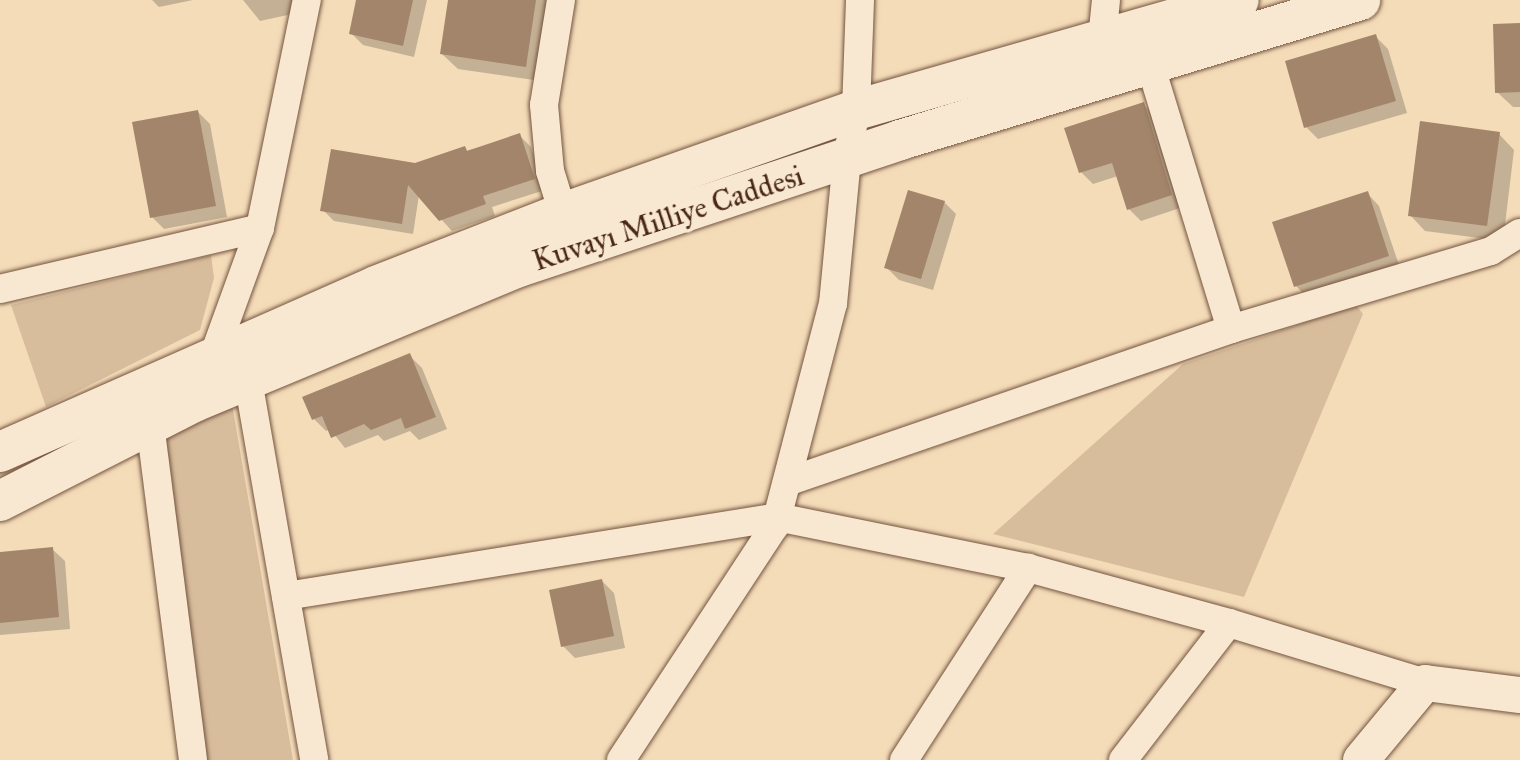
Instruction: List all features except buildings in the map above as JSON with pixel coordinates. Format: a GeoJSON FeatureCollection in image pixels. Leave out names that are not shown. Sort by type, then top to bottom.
{"type":"FeatureCollection","features":[{"type":"Feature","properties":{"kind":"main road","name":"Kuvayı Milliye Caddesi"},"geometry":{"type":"LineString","coordinates":[[0,452],[376,286],[563,213],[856,110],[1239,0]]}},
{"type":"Feature","properties":{"kind":"main road","name":"Kuvayı Milliye Caddesi"},"geometry":{"type":"LineString","coordinates":[[0,501],[150,424],[519,267],[847,158],[1360,0]]}},
{"type":"Feature","properties":{"kind":"street"},"geometry":{"type":"LineString","coordinates":[[213,357],[260,228],[307,0]]}},
{"type":"Feature","properties":{"kind":"street"},"geometry":{"type":"LineString","coordinates":[[561,0],[544,105],[550,171],[563,213]]}},
{"type":"Feature","properties":{"kind":"street"},"geometry":{"type":"LineString","coordinates":[[621,760],[777,517],[833,304],[847,158],[856,110],[860,0]]}},
{"type":"Feature","properties":{"kind":"street"},"geometry":{"type":"LineString","coordinates":[[1102,40],[1106,0]]}},
{"type":"Feature","properties":{"kind":"street"},"geometry":{"type":"LineString","coordinates":[[1150,64],[1231,329]]}},
{"type":"Feature","properties":{"kind":"street"},"geometry":{"type":"LineString","coordinates":[[0,289],[260,228]]}},
{"type":"Feature","properties":{"kind":"street"},"geometry":{"type":"LineString","coordinates":[[787,482],[1231,329],[1491,251],[1520,233]]}},
{"type":"Feature","properties":{"kind":"street"},"geometry":{"type":"LineString","coordinates":[[248,380],[314,760]]}},
{"type":"Feature","properties":{"kind":"street"},"geometry":{"type":"LineString","coordinates":[[150,424],[193,760]]}},
{"type":"Feature","properties":{"kind":"street"},"geometry":{"type":"LineString","coordinates":[[286,596],[777,517],[1028,568],[1229,623],[1425,683],[1520,695]]}},
{"type":"Feature","properties":{"kind":"street"},"geometry":{"type":"LineString","coordinates":[[904,760],[1028,568]]}},
{"type":"Feature","properties":{"kind":"street"},"geometry":{"type":"LineString","coordinates":[[1123,760],[1229,623]]}},
{"type":"Feature","properties":{"kind":"street"},"geometry":{"type":"LineString","coordinates":[[1361,760],[1425,683]]}},
{"type":"Feature","properties":{"kind":"shaded area"},"geometry":{"type":"Polygon","coordinates":[[[211,255],[214,278],[200,330],[46,407],[11,305],[211,255]]]}},
{"type":"Feature","properties":{"kind":"shaded area"},"geometry":{"type":"Polygon","coordinates":[[[1356,305],[1363,314],[1244,597],[993,534],[1183,364],[1356,305]]]}},
{"type":"Feature","properties":{"kind":"shaded area"},"geometry":{"type":"Polygon","coordinates":[[[232,404],[293,760],[206,760],[164,430],[232,404]]]}}]}
